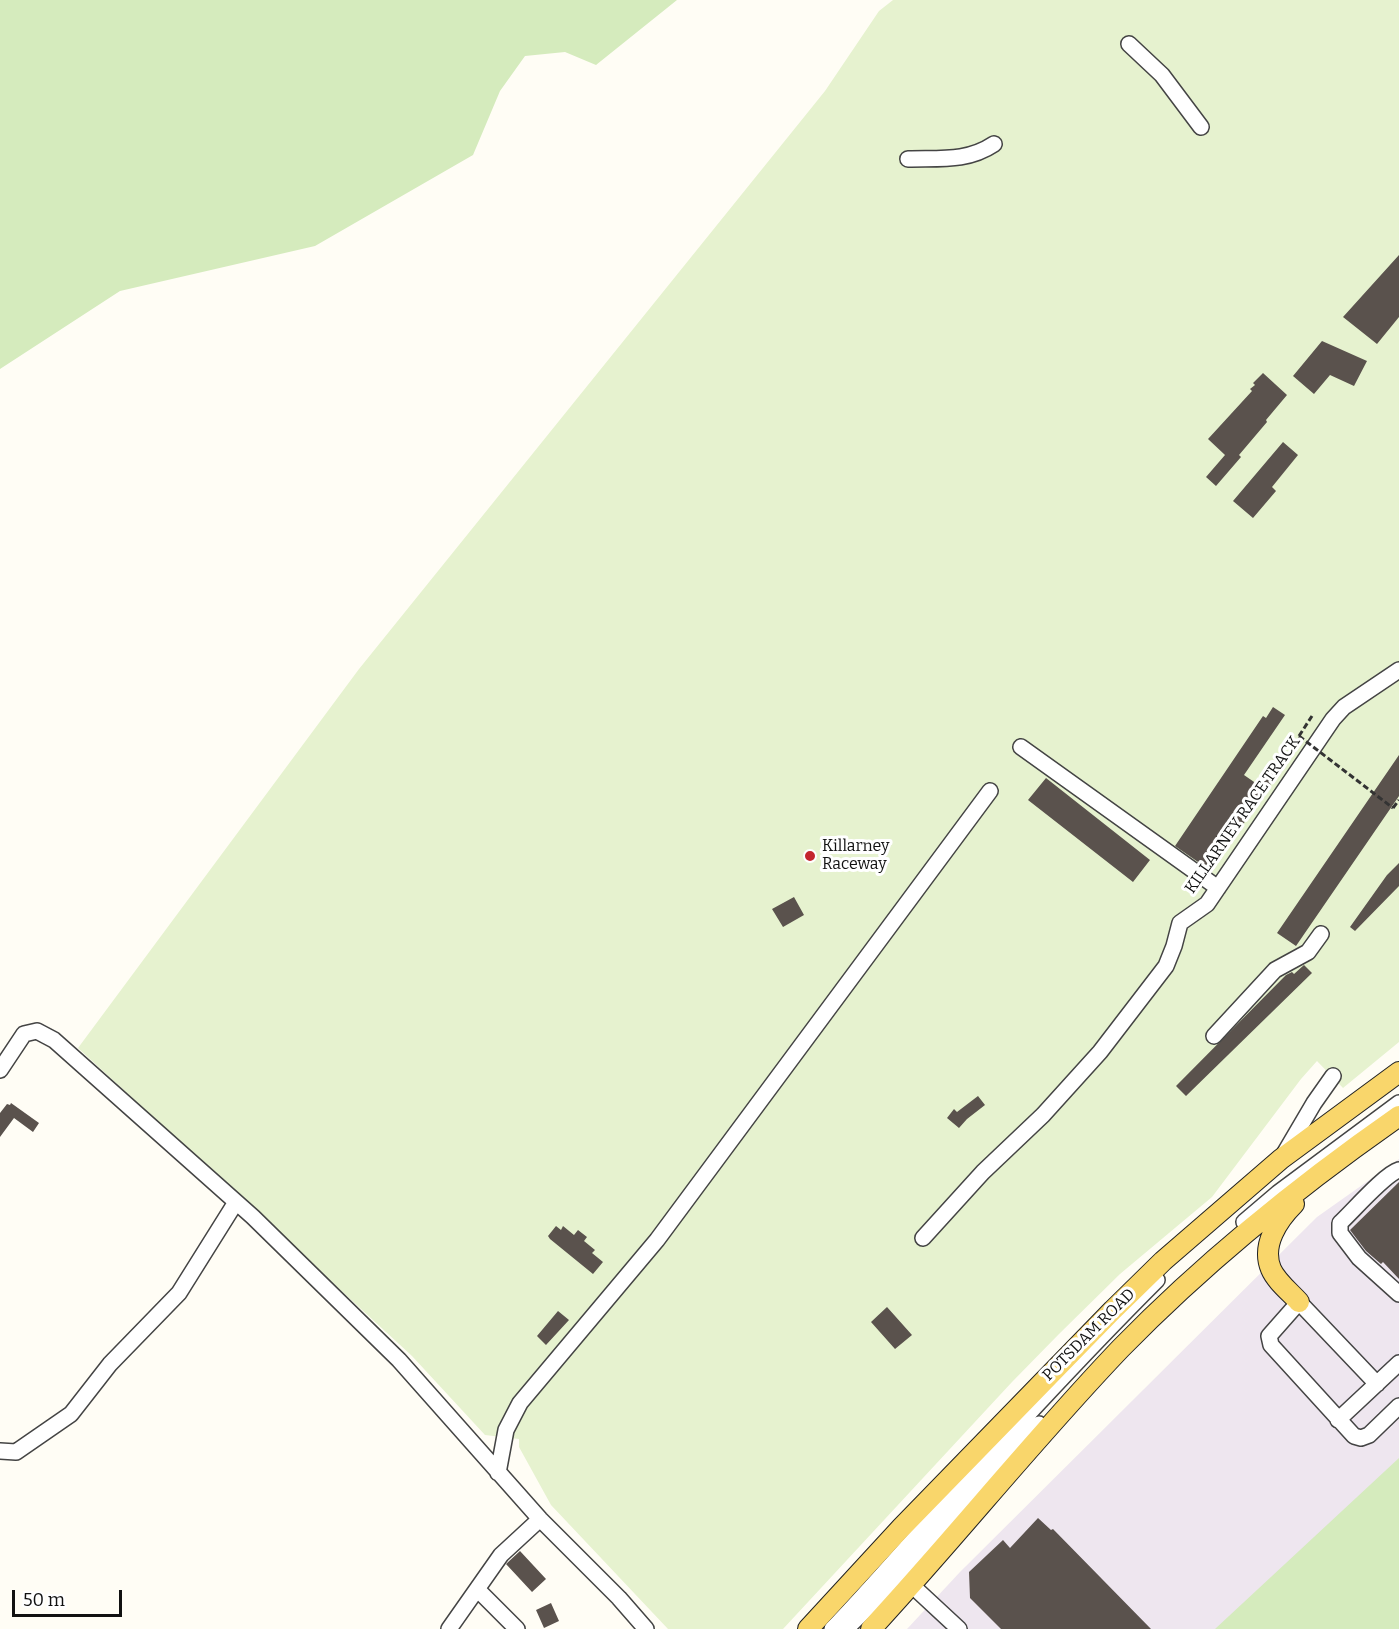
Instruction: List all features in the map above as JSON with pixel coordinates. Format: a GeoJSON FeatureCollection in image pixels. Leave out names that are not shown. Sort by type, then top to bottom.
{"type":"FeatureCollection","features":[{"type":"Feature","properties":{"kind":"main road","name":"POTSDAM ROAD"},"geometry":{"type":"LineString","coordinates":[[871,1629],[895,1569],[1113,1310],[1197,1231],[1281,1159],[1399,1072]]}},
{"type":"Feature","properties":{"kind":"main road","name":"POTSDAM ROAD"},"geometry":{"type":"LineString","coordinates":[[808,1629],[895,1569],[1032,1446],[1121,1349],[1226,1249],[1290,1195],[1399,1116]]}},
{"type":"Feature","properties":{"kind":"main road"},"geometry":{"type":"LineString","coordinates":[[1299,1302],[1271,1269],[1269,1247],[1276,1226],[1288,1210],[1334,1163]]}},
{"type":"Feature","properties":{"kind":"street"},"geometry":{"type":"LineString","coordinates":[[1129,44],[1162,75],[1201,127]]}},
{"type":"Feature","properties":{"kind":"street"},"geometry":{"type":"LineString","coordinates":[[908,159],[968,157],[994,144]]}},
{"type":"Feature","properties":{"kind":"street","name":"KILLARNEY RACE TRACK"},"geometry":{"type":"LineString","coordinates":[[923,1238],[983,1172],[1083,1073],[1166,966],[1180,923],[1207,904],[1333,719],[1344,707],[1399,670]]}},
{"type":"Feature","properties":{"kind":"street"},"geometry":{"type":"LineString","coordinates":[[1022,747],[1218,888]]}},
{"type":"Feature","properties":{"kind":"street"},"geometry":{"type":"LineString","coordinates":[[498,1473],[506,1430],[520,1403],[664,1231],[990,791]]}},
{"type":"Feature","properties":{"kind":"street"},"geometry":{"type":"LineString","coordinates":[[1214,1036],[1275,970],[1308,952],[1321,934]]}},
{"type":"Feature","properties":{"kind":"street"},"geometry":{"type":"LineString","coordinates":[[0,1070],[24,1034],[37,1031],[46,1035],[236,1202],[399,1360],[540,1519],[619,1598],[646,1629]]}},
{"type":"Feature","properties":{"kind":"street"},"geometry":{"type":"LineString","coordinates":[[1281,1159],[1333,1076]]}},
{"type":"Feature","properties":{"kind":"street"},"geometry":{"type":"LineString","coordinates":[[846,1629],[895,1569],[1110,1327],[1166,1271],[1281,1171],[1399,1084]]}},
{"type":"Feature","properties":{"kind":"street"},"geometry":{"type":"LineString","coordinates":[[832,1629],[895,1569],[1176,1282],[1278,1193],[1399,1103]]}},
{"type":"Feature","properties":{"kind":"street"},"geometry":{"type":"LineString","coordinates":[[1399,1170],[1394,1171],[1340,1223],[1339,1229],[1359,1258],[1399,1294]]}},
{"type":"Feature","properties":{"kind":"street"},"geometry":{"type":"LineString","coordinates":[[0,1451],[16,1452],[71,1414],[110,1364],[179,1293],[236,1202]]}},
{"type":"Feature","properties":{"kind":"street"},"geometry":{"type":"LineString","coordinates":[[1377,1384],[1299,1302],[1273,1329],[1269,1340],[1354,1436],[1361,1438],[1369,1435],[1399,1406]]}},
{"type":"Feature","properties":{"kind":"street"},"geometry":{"type":"LineString","coordinates":[[1338,1420],[1399,1363]]}},
{"type":"Feature","properties":{"kind":"street"},"geometry":{"type":"LineString","coordinates":[[449,1629],[501,1556],[540,1519]]}},
{"type":"Feature","properties":{"kind":"street"},"geometry":{"type":"LineString","coordinates":[[895,1569],[959,1629]]}},
{"type":"Feature","properties":{"kind":"street"},"geometry":{"type":"LineString","coordinates":[[477,1589],[517,1629]]}},
{"type":"Feature","properties":{"kind":"street"},"geometry":{"type":"LineString","coordinates":[[493,1604],[506,1629]]}},
{"type":"Feature","properties":{"kind":"path"},"geometry":{"type":"LineString","coordinates":[[1312,717],[1299,736],[1393,808],[1399,800]]}},
{"type":"Feature","properties":{"kind":"shaded area"},"geometry":{"type":"Polygon","coordinates":[[[1399,1159],[1399,1629],[907,1629],[960,1572],[1317,1217],[1399,1159]]]}},
{"type":"Feature","properties":{"kind":"green space"},"geometry":{"type":"Polygon","coordinates":[[[0,0],[677,0],[596,65],[565,52],[525,56],[500,91],[473,155],[315,246],[120,291],[0,369],[0,0]]]}},
{"type":"Feature","properties":{"kind":"green space","name":"Killarney Raceway"},"geometry":{"type":"Polygon","coordinates":[[[893,0],[1399,0],[1399,1042],[1343,1088],[1317,1061],[1212,1197],[1120,1274],[1059,1334],[783,1629],[668,1629],[551,1505],[519,1447],[519,1439],[485,1435],[412,1356],[78,1048],[359,669],[825,91],[879,11],[893,0]]]}},
{"type":"Feature","properties":{"kind":"green space"},"geometry":{"type":"Polygon","coordinates":[[[1399,1458],[1399,1629],[1215,1629],[1399,1458]]]}},
{"type":"Feature","properties":{"kind":"building"},"geometry":{"type":"Polygon","coordinates":[[[1399,255],[1399,317],[1377,344],[1343,317],[1399,255]]]}},
{"type":"Feature","properties":{"kind":"building"},"geometry":{"type":"Polygon","coordinates":[[[1322,341],[1367,361],[1354,386],[1330,375],[1314,394],[1293,376],[1322,341]]]}},
{"type":"Feature","properties":{"kind":"building"},"geometry":{"type":"Polygon","coordinates":[[[1263,373],[1287,395],[1239,455],[1241,457],[1216,486],[1206,477],[1225,455],[1208,439],[1252,391],[1250,389],[1255,385],[1253,383],[1263,373]]]}},
{"type":"Feature","properties":{"kind":"building"},"geometry":{"type":"Polygon","coordinates":[[[1283,442],[1298,455],[1272,487],[1276,491],[1253,518],[1233,501],[1283,442]]]}},
{"type":"Feature","properties":{"kind":"building"},"geometry":{"type":"Polygon","coordinates":[[[1273,707],[1285,715],[1244,775],[1257,784],[1271,767],[1279,772],[1211,871],[1175,846],[1263,716],[1266,718],[1273,707]]]}},
{"type":"Feature","properties":{"kind":"building"},"geometry":{"type":"Polygon","coordinates":[[[1399,755],[1399,796],[1296,946],[1277,933],[1399,755]]]}},
{"type":"Feature","properties":{"kind":"building"},"geometry":{"type":"Polygon","coordinates":[[[1046,778],[1150,860],[1133,882],[1028,800],[1046,778]]]}},
{"type":"Feature","properties":{"kind":"building"},"geometry":{"type":"Polygon","coordinates":[[[1399,863],[1399,886],[1355,931],[1350,927],[1387,875],[1399,863]]]}},
{"type":"Feature","properties":{"kind":"building"},"geometry":{"type":"Polygon","coordinates":[[[794,897],[804,915],[783,927],[772,909],[794,897]]]}},
{"type":"Feature","properties":{"kind":"building"},"geometry":{"type":"Polygon","coordinates":[[[1304,965],[1312,973],[1186,1096],[1176,1086],[1286,975],[1292,972],[1294,974],[1304,965]]]}},
{"type":"Feature","properties":{"kind":"building"},"geometry":{"type":"Polygon","coordinates":[[[978,1096],[985,1105],[959,1128],[947,1118],[954,1109],[957,1112],[978,1096]]]}},
{"type":"Feature","properties":{"kind":"building"},"geometry":{"type":"Polygon","coordinates":[[[11,1103],[39,1123],[33,1132],[14,1118],[0,1137],[0,1113],[7,1104],[11,1103]]]}},
{"type":"Feature","properties":{"kind":"building"},"geometry":{"type":"Polygon","coordinates":[[[1399,1182],[1399,1279],[1383,1262],[1381,1264],[1366,1251],[1350,1230],[1399,1182]]]}},
{"type":"Feature","properties":{"kind":"building"},"geometry":{"type":"Polygon","coordinates":[[[556,1226],[561,1230],[563,1226],[574,1235],[578,1230],[587,1237],[584,1241],[595,1250],[592,1253],[603,1262],[593,1274],[550,1239],[548,1236],[556,1226]]]}},
{"type":"Feature","properties":{"kind":"building"},"geometry":{"type":"Polygon","coordinates":[[[887,1307],[912,1335],[895,1349],[871,1322],[887,1307]]]}},
{"type":"Feature","properties":{"kind":"building"},"geometry":{"type":"Polygon","coordinates":[[[558,1311],[569,1320],[546,1345],[537,1336],[558,1311]]]}},
{"type":"Feature","properties":{"kind":"building"},"geometry":{"type":"Polygon","coordinates":[[[1038,1518],[1051,1530],[1053,1529],[1151,1629],[1001,1629],[970,1598],[969,1572],[1003,1540],[1010,1548],[1038,1518]]]}},
{"type":"Feature","properties":{"kind":"building"},"geometry":{"type":"Polygon","coordinates":[[[520,1551],[546,1579],[532,1592],[506,1564],[520,1551]]]}},
{"type":"Feature","properties":{"kind":"building"},"geometry":{"type":"Polygon","coordinates":[[[551,1603],[559,1621],[544,1628],[536,1610],[551,1603]]]}},
{"type":"Feature","properties":{"kind":"place","name":"Killarney Raceway"},"geometry":{"type":"Point","coordinates":[810,856]}}]}
